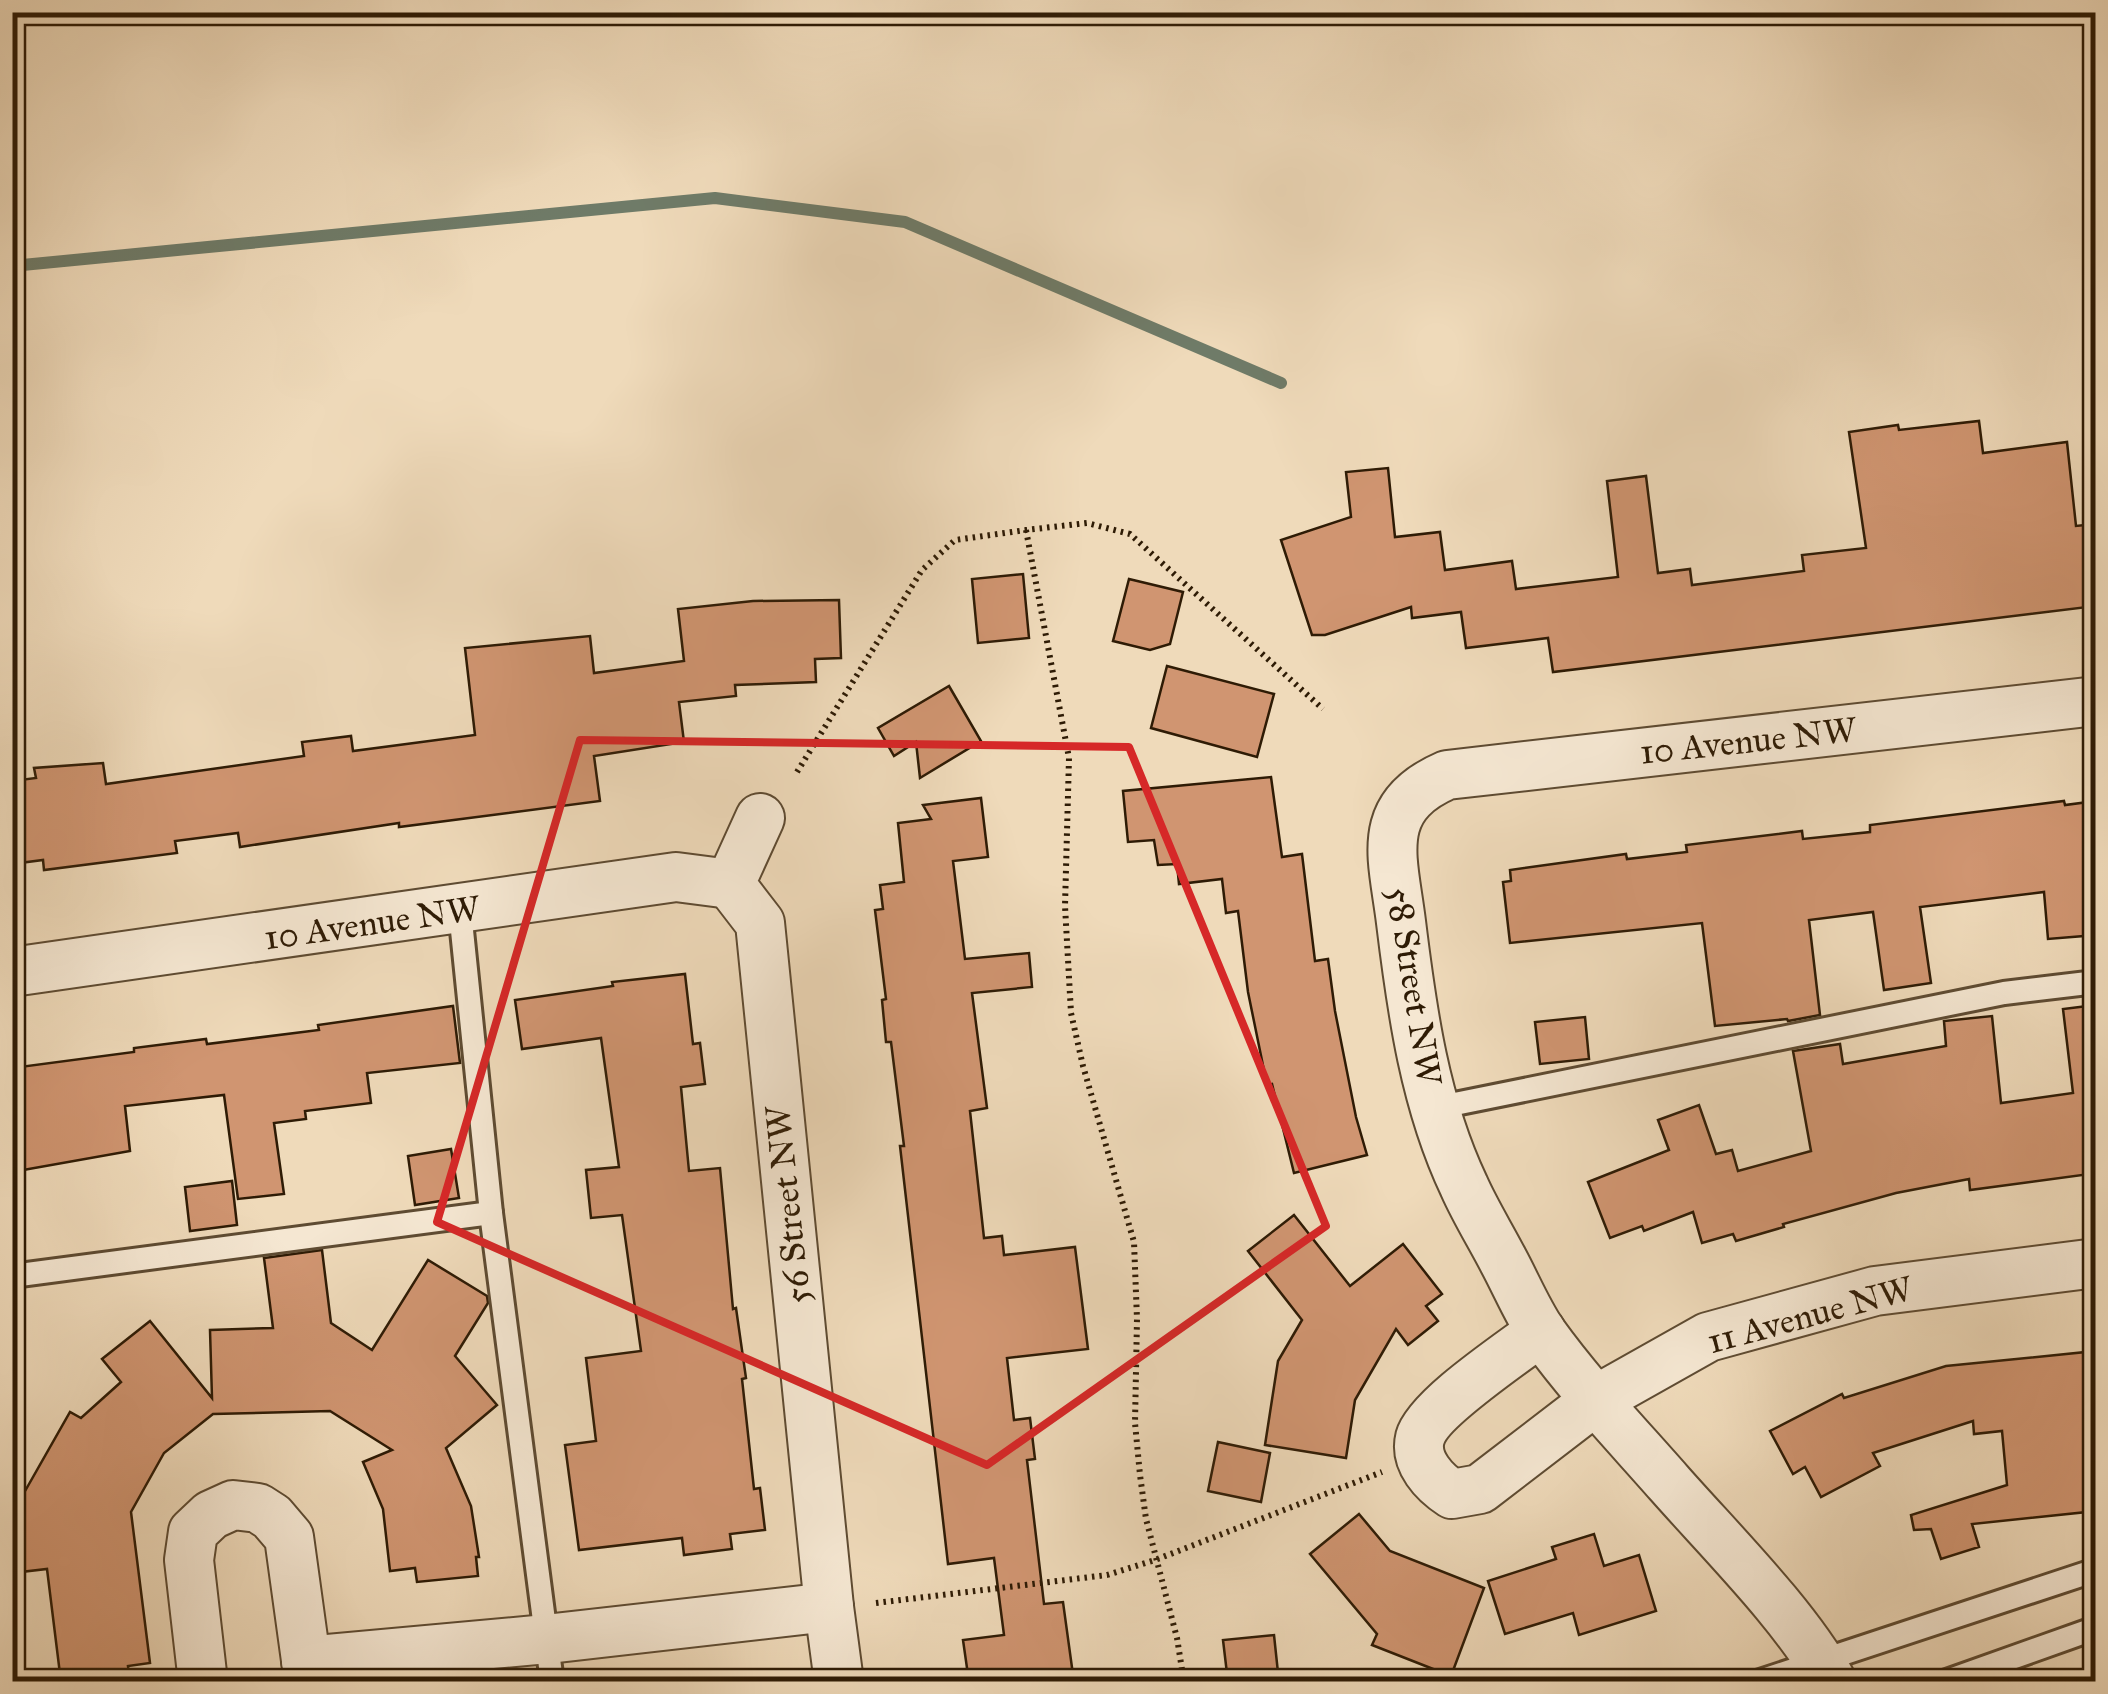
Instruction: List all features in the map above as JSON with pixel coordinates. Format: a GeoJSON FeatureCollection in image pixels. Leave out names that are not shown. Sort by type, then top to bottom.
{"type":"FeatureCollection","features":[{"type":"Feature","properties":{"kind":"street","name":"10 Avenue NW"},"geometry":{"type":"LineString","coordinates":[[1407,799],[1423,785],[1447,775],[2096,701]]}},
{"type":"Feature","properties":{"kind":"street","name":"58 Street NW"},"geometry":{"type":"LineString","coordinates":[[1407,799],[1398,815],[1392,850],[1412,1014],[1435,1108],[1463,1185],[1541,1330],[1826,1671]]}},
{"type":"Feature","properties":{"kind":"street"},"geometry":{"type":"LineString","coordinates":[[730,884],[760,818]]}},
{"type":"Feature","properties":{"kind":"street","name":"10 Avenue NW"},"geometry":{"type":"LineString","coordinates":[[12,972],[676,878],[730,884]]}},
{"type":"Feature","properties":{"kind":"street","name":"56 Street NW"},"geometry":{"type":"LineString","coordinates":[[730,884],[760,923],[839,1682]]}},
{"type":"Feature","properties":{"kind":"street","name":"11 Avenue NW"},"geometry":{"type":"LineString","coordinates":[[1596,1400],[1708,1337],[1876,1291],[2096,1263]]}},
{"type":"Feature","properties":{"kind":"street"},"geometry":{"type":"LineString","coordinates":[[1541,1330],[1435,1413],[1420,1439],[1423,1462],[1434,1483],[1452,1494],[1480,1490],[1596,1400]]}},
{"type":"Feature","properties":{"kind":"street"},"geometry":{"type":"LineString","coordinates":[[203,1682],[189,1560],[193,1532],[211,1515],[233,1505],[258,1508],[272,1517],[289,1538],[307,1671],[549,1660],[829,1607]]}},
{"type":"Feature","properties":{"kind":"lane"},"geometry":{"type":"LineString","coordinates":[[460,911],[490,1212],[549,1660]]}},
{"type":"Feature","properties":{"kind":"lane"},"geometry":{"type":"LineString","coordinates":[[1435,1108],[2004,993],[2096,982]]}},
{"type":"Feature","properties":{"kind":"lane"},"geometry":{"type":"LineString","coordinates":[[12,1276],[490,1212]]}},
{"type":"Feature","properties":{"kind":"lane"},"geometry":{"type":"LineString","coordinates":[[1757,1682],[1826,1671],[2096,1570]]}},
{"type":"Feature","properties":{"kind":"lane"},"geometry":{"type":"LineString","coordinates":[[1944,1682],[2096,1628]]}},
{"type":"Feature","properties":{"kind":"path"},"geometry":{"type":"LineString","coordinates":[[797,772],[922,570],[956,540],[1026,530],[1087,523],[1130,534],[1322,709]]}},
{"type":"Feature","properties":{"kind":"path"},"geometry":{"type":"LineString","coordinates":[[1026,530],[1069,758],[1065,906],[1071,1013],[1134,1242],[1138,1319],[1135,1423],[1146,1519],[1178,1638],[1184,1682]]}},
{"type":"Feature","properties":{"kind":"path"},"geometry":{"type":"LineString","coordinates":[[876,1603],[1107,1575],[1392,1468]]}},
{"type":"Feature","properties":{"kind":"highlighted area"},"geometry":{"type":"Polygon","coordinates":[[[580,740],[1129,747],[1326,1226],[987,1465],[437,1222],[580,740]]]}},
{"type":"Feature","properties":{"kind":"building"},"geometry":{"type":"Polygon","coordinates":[[[1979,421],[1983,453],[2067,442],[2076,526],[2096,524],[2096,606],[1553,672],[1548,638],[1466,648],[1461,612],[1412,618],[1411,607],[1325,635],[1312,635],[1281,540],[1351,517],[1346,472],[1388,468],[1395,537],[1440,532],[1445,570],[1512,561],[1516,589],[1618,577],[1607,481],[1646,476],[1658,573],[1690,569],[1692,585],[1804,571],[1802,555],[1866,548],[1849,432],[1979,421]]]}},
{"type":"Feature","properties":{"kind":"building"},"geometry":{"type":"Polygon","coordinates":[[[1023,574],[1029,638],[978,643],[972,579],[1023,574]]]}},
{"type":"Feature","properties":{"kind":"building"},"geometry":{"type":"Polygon","coordinates":[[[1129,579],[1183,592],[1170,644],[1150,650],[1113,641],[1129,579]]]}},
{"type":"Feature","properties":{"kind":"building"},"geometry":{"type":"Polygon","coordinates":[[[839,600],[841,658],[815,659],[816,682],[735,685],[736,696],[679,702],[684,742],[594,756],[600,801],[399,827],[399,823],[240,847],[238,833],[175,841],[177,853],[44,870],[43,860],[12,864],[12,781],[36,778],[34,768],[103,763],[106,784],[304,756],[302,742],[351,736],[353,751],[475,735],[465,648],[590,636],[594,673],[684,661],[678,609],[753,601],[839,600]]]}},
{"type":"Feature","properties":{"kind":"building"},"geometry":{"type":"Polygon","coordinates":[[[1167,666],[1274,694],[1257,757],[1151,728],[1167,666]]]}},
{"type":"Feature","properties":{"kind":"building"},"geometry":{"type":"Polygon","coordinates":[[[949,686],[981,741],[920,778],[916,742],[894,756],[878,728],[949,686]]]}},
{"type":"Feature","properties":{"kind":"building"},"geometry":{"type":"Polygon","coordinates":[[[1271,777],[1282,857],[1302,854],[1315,961],[1328,959],[1356,1117],[1367,1155],[1294,1173],[1272,1084],[1267,1085],[1248,992],[1238,911],[1226,913],[1222,879],[1179,884],[1177,864],[1158,865],[1154,840],[1128,842],[1123,791],[1271,777]]]}},
{"type":"Feature","properties":{"kind":"building"},"geometry":{"type":"Polygon","coordinates":[[[981,798],[988,857],[953,861],[965,959],[1029,953],[1032,987],[972,993],[987,1108],[970,1111],[984,1238],[1002,1236],[1004,1255],[1075,1247],[1088,1349],[1007,1358],[1014,1420],[1030,1418],[1035,1459],[1027,1460],[1044,1604],[1063,1602],[1074,1682],[969,1682],[963,1640],[1004,1635],[994,1558],[948,1564],[900,1146],[904,1146],[891,1042],[886,1042],[882,1000],[886,999],[875,910],[883,909],[880,885],[904,882],[898,823],[931,819],[923,805],[981,798]]]}},
{"type":"Feature","properties":{"kind":"building"},"geometry":{"type":"Polygon","coordinates":[[[2064,801],[2065,805],[2096,801],[2096,935],[2048,939],[2044,892],[1920,907],[1931,983],[1884,990],[1873,912],[1809,920],[1820,1015],[1715,1026],[1702,923],[1510,943],[1503,882],[1511,881],[1510,870],[1626,854],[1627,859],[1687,852],[1686,845],[1802,831],[1803,839],[1870,832],[1870,825],[2064,801]]]}},
{"type":"Feature","properties":{"kind":"building"},"geometry":{"type":"Polygon","coordinates":[[[685,974],[693,1044],[700,1043],[705,1084],[681,1087],[689,1171],[720,1168],[733,1309],[736,1308],[746,1378],[742,1379],[754,1489],[760,1488],[765,1530],[730,1534],[732,1549],[684,1555],[682,1538],[579,1550],[565,1445],[596,1441],[586,1358],[641,1351],[622,1215],[591,1218],[586,1170],[619,1167],[601,1038],[522,1049],[515,1000],[613,986],[612,982],[685,974]]]}},
{"type":"Feature","properties":{"kind":"building"},"geometry":{"type":"Polygon","coordinates":[[[2096,1005],[2096,1167],[2089,1168],[2090,1174],[1970,1190],[1969,1179],[1896,1193],[1736,1241],[1733,1234],[1702,1243],[1693,1212],[1644,1231],[1642,1226],[1610,1238],[1588,1182],[1669,1150],[1658,1120],[1699,1105],[1716,1154],[1732,1150],[1738,1171],[1811,1151],[1793,1051],[1840,1044],[1843,1064],[1946,1046],[1944,1021],[1992,1016],[2001,1103],[2073,1093],[2063,1009],[2096,1005]]]}},
{"type":"Feature","properties":{"kind":"building"},"geometry":{"type":"Polygon","coordinates":[[[453,1006],[460,1063],[367,1073],[371,1103],[305,1111],[306,1119],[274,1123],[284,1194],[238,1199],[224,1095],[125,1106],[130,1151],[12,1172],[12,1068],[206,1039],[207,1044],[319,1030],[318,1025],[453,1006]]]}},
{"type":"Feature","properties":{"kind":"building"},"geometry":{"type":"Polygon","coordinates":[[[1585,1017],[1589,1059],[1540,1064],[1535,1022],[1585,1017]]]}},
{"type":"Feature","properties":{"kind":"building"},"geometry":{"type":"Polygon","coordinates":[[[451,1149],[459,1198],[415,1205],[408,1156],[451,1149]]]}},
{"type":"Feature","properties":{"kind":"building"},"geometry":{"type":"Polygon","coordinates":[[[232,1181],[237,1225],[190,1231],[185,1187],[232,1181]]]}},
{"type":"Feature","properties":{"kind":"building"},"geometry":{"type":"Polygon","coordinates":[[[1294,1215],[1350,1286],[1403,1244],[1442,1294],[1426,1306],[1438,1321],[1408,1345],[1396,1329],[1355,1400],[1346,1458],[1265,1445],[1278,1361],[1302,1320],[1248,1251],[1294,1215]]]}},
{"type":"Feature","properties":{"kind":"building"},"geometry":{"type":"Polygon","coordinates":[[[322,1250],[331,1323],[372,1350],[428,1260],[487,1296],[488,1303],[455,1356],[497,1405],[446,1448],[471,1506],[478,1576],[417,1582],[415,1568],[390,1571],[383,1509],[363,1462],[392,1450],[330,1411],[213,1414],[164,1453],[131,1512],[150,1663],[128,1666],[130,1682],[61,1682],[47,1569],[12,1573],[12,1514],[70,1412],[81,1418],[121,1382],[102,1359],[150,1321],[212,1398],[210,1330],[273,1328],[264,1258],[322,1250]]]}},
{"type":"Feature","properties":{"kind":"building"},"geometry":{"type":"Polygon","coordinates":[[[2096,1351],[2096,1511],[1972,1524],[1979,1547],[1941,1559],[1931,1529],[1914,1530],[1911,1515],[2007,1485],[2002,1431],[1974,1434],[1973,1421],[1873,1453],[1880,1466],[1821,1497],[1805,1467],[1793,1474],[1770,1431],[1842,1394],[1844,1398],[1946,1366],[2096,1351]]]}},
{"type":"Feature","properties":{"kind":"building"},"geometry":{"type":"Polygon","coordinates":[[[1218,1442],[1270,1453],[1261,1502],[1208,1491],[1218,1442]]]}},
{"type":"Feature","properties":{"kind":"building"},"geometry":{"type":"Polygon","coordinates":[[[1359,1514],[1390,1551],[1484,1588],[1451,1676],[1372,1645],[1377,1634],[1310,1554],[1359,1514]]]}},
{"type":"Feature","properties":{"kind":"building"},"geometry":{"type":"Polygon","coordinates":[[[1594,1534],[1604,1566],[1639,1555],[1656,1611],[1579,1635],[1573,1613],[1505,1634],[1488,1581],[1556,1559],[1552,1547],[1594,1534]]]}},
{"type":"Feature","properties":{"kind":"building"},"geometry":{"type":"Polygon","coordinates":[[[1274,1635],[1279,1682],[1228,1682],[1223,1640],[1274,1635]]]}},
{"type":"Feature","properties":{"kind":"waterway"},"geometry":{"type":"LineString","coordinates":[[12,266],[715,198],[905,222],[1281,383]]}}]}
